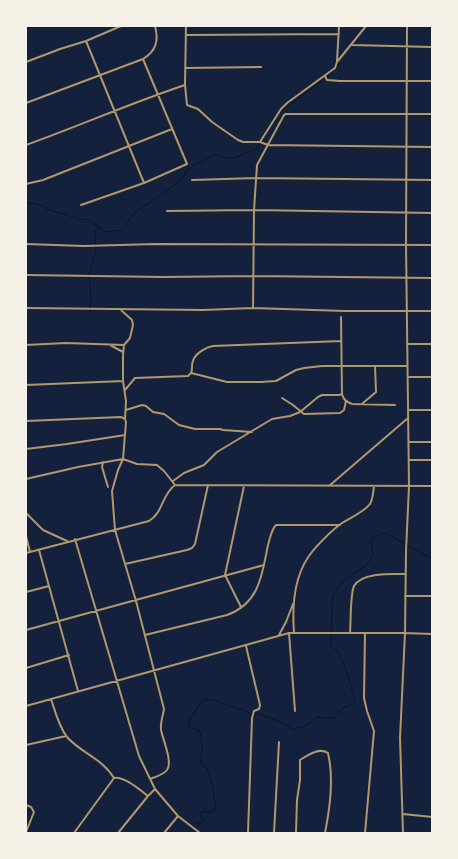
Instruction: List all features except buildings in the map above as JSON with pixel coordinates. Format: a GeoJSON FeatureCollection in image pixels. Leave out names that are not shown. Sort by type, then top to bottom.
{"type":"FeatureCollection","features":[{"type":"Feature","properties":{"kind":"street"},"geometry":{"type":"LineString","coordinates":[[26,62],[120,26]]}},
{"type":"Feature","properties":{"kind":"street"},"geometry":{"type":"LineString","coordinates":[[26,103],[143,59],[149,55],[157,45],[155,26]]}},
{"type":"Feature","properties":{"kind":"street"},"geometry":{"type":"LineString","coordinates":[[186,26],[186,105],[198,109],[212,122],[238,140],[243,142],[260,142],[268,145],[432,147]]}},
{"type":"Feature","properties":{"kind":"street"},"geometry":{"type":"LineString","coordinates":[[260,142],[281,109],[287,103],[335,68],[337,62],[339,26]]}},
{"type":"Feature","properties":{"kind":"street"},"geometry":{"type":"LineString","coordinates":[[337,62],[366,26]]}},
{"type":"Feature","properties":{"kind":"street"},"geometry":{"type":"LineString","coordinates":[[403,833],[400,738],[405,633],[406,534],[409,486],[407,366],[408,278],[406,245],[407,26]]}},
{"type":"Feature","properties":{"kind":"street"},"geometry":{"type":"LineString","coordinates":[[186,35],[339,34]]}},
{"type":"Feature","properties":{"kind":"street"},"geometry":{"type":"LineString","coordinates":[[86,40],[144,183]]}},
{"type":"Feature","properties":{"kind":"street"},"geometry":{"type":"LineString","coordinates":[[352,45],[432,47]]}},
{"type":"Feature","properties":{"kind":"street"},"geometry":{"type":"LineString","coordinates":[[81,205],[144,183],[186,165],[187,163],[143,59]]}},
{"type":"Feature","properties":{"kind":"street"},"geometry":{"type":"LineString","coordinates":[[185,68],[261,67]]}},
{"type":"Feature","properties":{"kind":"street"},"geometry":{"type":"LineString","coordinates":[[325,76],[327,80],[340,81],[432,81]]}},
{"type":"Feature","properties":{"kind":"street"},"geometry":{"type":"LineString","coordinates":[[26,145],[62,132],[114,110],[185,85]]}},
{"type":"Feature","properties":{"kind":"street"},"geometry":{"type":"LineString","coordinates":[[253,308],[254,210],[258,161],[268,145],[280,120],[286,114],[432,114]]}},
{"type":"Feature","properties":{"kind":"street"},"geometry":{"type":"LineString","coordinates":[[26,184],[43,180],[129,148],[172,130]]}},
{"type":"Feature","properties":{"kind":"street"},"geometry":{"type":"LineString","coordinates":[[192,180],[256,178],[432,180]]}},
{"type":"Feature","properties":{"kind":"street"},"geometry":{"type":"LineString","coordinates":[[167,211],[254,210],[432,213]]}},
{"type":"Feature","properties":{"kind":"street"},"geometry":{"type":"LineString","coordinates":[[26,244],[84,246],[156,244],[432,245]]}},
{"type":"Feature","properties":{"kind":"street"},"geometry":{"type":"LineString","coordinates":[[26,275],[432,278]]}},
{"type":"Feature","properties":{"kind":"street"},"geometry":{"type":"LineString","coordinates":[[26,308],[223,310],[253,308],[345,311],[432,311]]}},
{"type":"Feature","properties":{"kind":"street"},"geometry":{"type":"LineString","coordinates":[[120,310],[132,320],[133,325],[130,338],[124,345],[123,352],[123,382],[125,390],[126,422],[123,460],[118,470],[112,491],[115,530],[136,601],[164,709],[161,725],[169,765],[167,770],[163,773],[150,779]]}},
{"type":"Feature","properties":{"kind":"street"},"geometry":{"type":"LineString","coordinates":[[341,317],[343,398],[352,404],[395,404]]}},
{"type":"Feature","properties":{"kind":"street"},"geometry":{"type":"LineString","coordinates":[[191,374],[193,361],[208,347],[341,341]]}},
{"type":"Feature","properties":{"kind":"street"},"geometry":{"type":"LineString","coordinates":[[26,345],[66,343],[124,345]]}},
{"type":"Feature","properties":{"kind":"street"},"geometry":{"type":"LineString","coordinates":[[108,344],[123,352]]}},
{"type":"Feature","properties":{"kind":"street"},"geometry":{"type":"LineString","coordinates":[[407,344],[432,344]]}},
{"type":"Feature","properties":{"kind":"street"},"geometry":{"type":"LineString","coordinates":[[125,390],[135,378],[188,376],[191,374],[227,382],[261,382],[276,381],[296,370],[304,368],[342,366],[407,366]]}},
{"type":"Feature","properties":{"kind":"street"},"geometry":{"type":"LineString","coordinates":[[363,404],[376,392],[374,366]]}},
{"type":"Feature","properties":{"kind":"street"},"geometry":{"type":"LineString","coordinates":[[408,377],[432,377]]}},
{"type":"Feature","properties":{"kind":"street"},"geometry":{"type":"LineString","coordinates":[[26,385],[123,382]]}},
{"type":"Feature","properties":{"kind":"street"},"geometry":{"type":"LineString","coordinates":[[173,481],[192,469],[204,464],[217,452],[272,419],[290,416],[300,412],[322,395],[342,394]]}},
{"type":"Feature","properties":{"kind":"street"},"geometry":{"type":"LineString","coordinates":[[282,398],[293,404],[300,412],[308,414],[340,413],[344,410],[346,401]]}},
{"type":"Feature","properties":{"kind":"street"},"geometry":{"type":"LineString","coordinates":[[126,410],[142,405],[146,406],[153,412],[164,414],[180,425],[195,429],[220,429],[252,432]]}},
{"type":"Feature","properties":{"kind":"street"},"geometry":{"type":"LineString","coordinates":[[408,410],[432,410]]}},
{"type":"Feature","properties":{"kind":"street"},"geometry":{"type":"LineString","coordinates":[[26,421],[121,417],[125,419]]}},
{"type":"Feature","properties":{"kind":"street"},"geometry":{"type":"LineString","coordinates":[[329,486],[408,418]]}},
{"type":"Feature","properties":{"kind":"street"},"geometry":{"type":"LineString","coordinates":[[26,448],[67,444],[125,435]]}},
{"type":"Feature","properties":{"kind":"street"},"geometry":{"type":"LineString","coordinates":[[409,442],[432,442]]}},
{"type":"Feature","properties":{"kind":"street"},"geometry":{"type":"LineString","coordinates":[[26,479],[62,470],[103,462],[123,460],[137,464],[157,465],[164,470],[175,485]]}},
{"type":"Feature","properties":{"kind":"street"},"geometry":{"type":"LineString","coordinates":[[409,460],[432,460]]}},
{"type":"Feature","properties":{"kind":"street"},"geometry":{"type":"LineString","coordinates":[[103,462],[102,467],[108,487]]}},
{"type":"Feature","properties":{"kind":"street"},"geometry":{"type":"LineString","coordinates":[[26,553],[149,521],[158,513],[169,491],[175,485],[432,486]]}},
{"type":"Feature","properties":{"kind":"street"},"geometry":{"type":"LineString","coordinates":[[125,564],[192,548],[195,544],[208,485]]}},
{"type":"Feature","properties":{"kind":"street"},"geometry":{"type":"LineString","coordinates":[[241,608],[225,575],[244,486]]}},
{"type":"Feature","properties":{"kind":"street"},"geometry":{"type":"LineString","coordinates":[[294,633],[294,601],[298,580],[305,562],[310,554],[340,525],[371,503],[374,486]]}},
{"type":"Feature","properties":{"kind":"street"},"geometry":{"type":"LineString","coordinates":[[26,513],[43,530],[67,542]]}},
{"type":"Feature","properties":{"kind":"street"},"geometry":{"type":"LineString","coordinates":[[145,635],[227,615],[241,608],[257,590],[269,540],[273,528],[276,525],[340,525]]}},
{"type":"Feature","properties":{"kind":"street"},"geometry":{"type":"LineString","coordinates":[[26,536],[30,552]]}},
{"type":"Feature","properties":{"kind":"street"},"geometry":{"type":"LineString","coordinates":[[75,540],[139,756],[155,789],[178,816],[200,833]]}},
{"type":"Feature","properties":{"kind":"street"},"geometry":{"type":"LineString","coordinates":[[39,550],[60,620],[78,691]]}},
{"type":"Feature","properties":{"kind":"street"},"geometry":{"type":"LineString","coordinates":[[26,630],[264,565]]}},
{"type":"Feature","properties":{"kind":"street"},"geometry":{"type":"LineString","coordinates":[[350,633],[354,585],[362,578],[372,575],[405,574]]}},
{"type":"Feature","properties":{"kind":"street"},"geometry":{"type":"LineString","coordinates":[[26,592],[49,586]]}},
{"type":"Feature","properties":{"kind":"street"},"geometry":{"type":"LineString","coordinates":[[405,596],[432,596]]}},
{"type":"Feature","properties":{"kind":"street"},"geometry":{"type":"LineString","coordinates":[[279,635],[294,601]]}},
{"type":"Feature","properties":{"kind":"street"},"geometry":{"type":"LineString","coordinates":[[26,706],[289,633],[432,634]]}},
{"type":"Feature","properties":{"kind":"street"},"geometry":{"type":"LineString","coordinates":[[289,633],[295,711]]}},
{"type":"Feature","properties":{"kind":"street"},"geometry":{"type":"LineString","coordinates":[[365,633],[364,698],[366,711],[374,731],[365,833]]}},
{"type":"Feature","properties":{"kind":"street"},"geometry":{"type":"LineString","coordinates":[[246,646],[260,705],[259,709],[254,711],[252,718],[248,833]]}},
{"type":"Feature","properties":{"kind":"street"},"geometry":{"type":"LineString","coordinates":[[26,668],[69,655]]}},
{"type":"Feature","properties":{"kind":"street"},"geometry":{"type":"LineString","coordinates":[[51,699],[66,736],[106,768],[114,778],[130,783],[148,796]]}},
{"type":"Feature","properties":{"kind":"street"},"geometry":{"type":"LineString","coordinates":[[26,746],[66,736]]}},
{"type":"Feature","properties":{"kind":"street"},"geometry":{"type":"LineString","coordinates":[[274,833],[279,742]]}},
{"type":"Feature","properties":{"kind":"street"},"geometry":{"type":"LineString","coordinates":[[296,833],[300,760],[313,753],[324,750],[328,753],[331,781],[331,795],[325,833]]}},
{"type":"Feature","properties":{"kind":"street"},"geometry":{"type":"LineString","coordinates":[[74,833],[114,778]]}},
{"type":"Feature","properties":{"kind":"street"},"geometry":{"type":"LineString","coordinates":[[118,833],[155,789]]}},
{"type":"Feature","properties":{"kind":"street"},"geometry":{"type":"LineString","coordinates":[[26,804],[31,807],[34,812],[26,832]]}},
{"type":"Feature","properties":{"kind":"street"},"geometry":{"type":"LineString","coordinates":[[403,814],[432,817]]}},
{"type":"Feature","properties":{"kind":"street"},"geometry":{"type":"LineString","coordinates":[[164,833],[178,816]]}},
{"type":"Feature","properties":{"kind":"waterway"},"geometry":{"type":"LineString","coordinates":[[280,112],[330,75],[339,63]]}},
{"type":"Feature","properties":{"kind":"waterway"},"geometry":{"type":"LineString","coordinates":[[26,204],[32,203],[43,206],[49,210],[68,215],[71,218],[76,217],[80,220],[87,219],[106,232],[121,230],[134,213],[172,187],[183,178],[186,171],[197,163],[201,163],[207,158],[215,155],[234,158],[257,149],[278,115]]}},
{"type":"Feature","properties":{"kind":"waterway"},"geometry":{"type":"LineString","coordinates":[[90,312],[91,298],[89,276],[96,250],[95,231],[99,228]]}},
{"type":"Feature","properties":{"kind":"waterway"},"geometry":{"type":"LineString","coordinates":[[195,823],[201,824],[203,821],[200,815],[202,812],[212,812],[216,809],[212,783],[207,768],[200,762],[202,746],[199,730],[190,728],[188,722],[204,699],[214,700],[253,714],[257,713],[285,724],[293,730],[299,727],[302,728],[317,717],[334,718],[344,707],[348,706],[355,700],[345,667],[338,652],[331,646],[332,600],[337,588],[345,580],[367,564],[373,556],[371,540],[380,534],[391,536],[432,559]]}}]}
